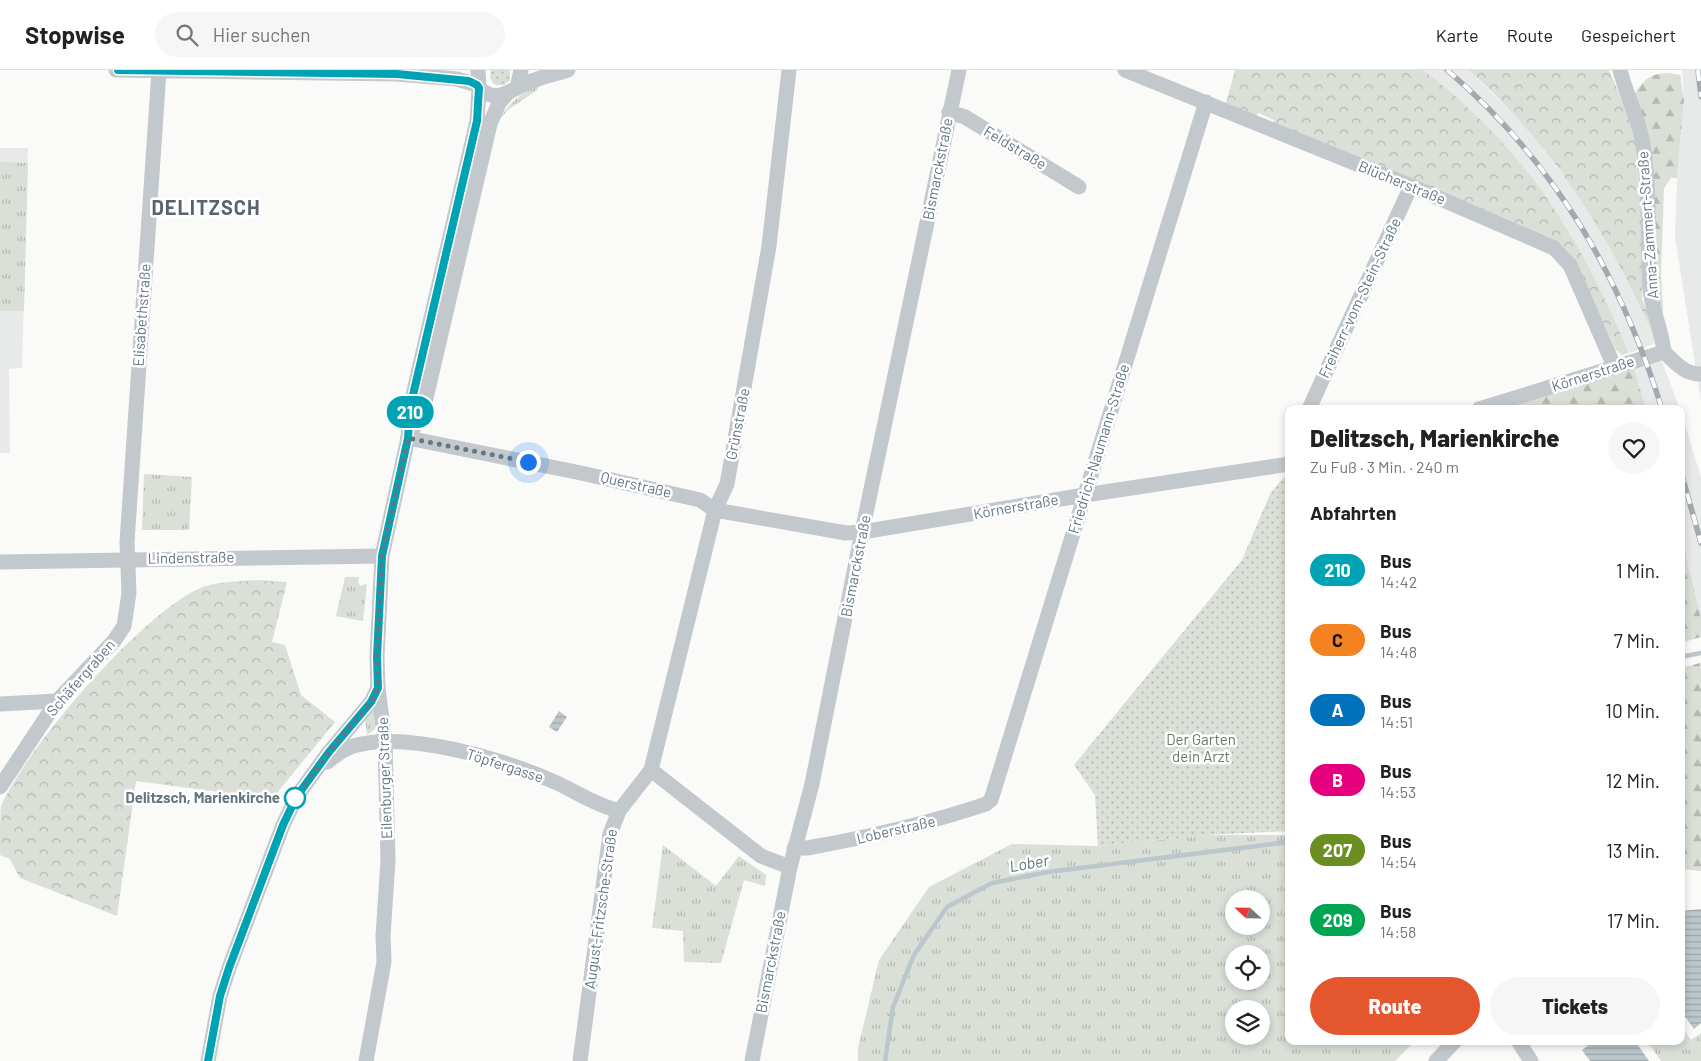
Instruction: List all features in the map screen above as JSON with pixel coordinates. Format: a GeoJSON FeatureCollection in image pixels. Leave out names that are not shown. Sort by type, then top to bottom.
{"type":"FeatureCollection","features":[{"type":"Feature","properties":{"kind":"street"},"geometry":{"type":"LineString","coordinates":[[116,70],[397,74],[478,81],[491,96],[511,92],[568,70]]}},
{"type":"Feature","properties":{"kind":"street","name":"Elisabethstraße"},"geometry":{"type":"LineString","coordinates":[[129,558],[126,542],[159,70]]}},
{"type":"Feature","properties":{"kind":"street"},"geometry":{"type":"LineString","coordinates":[[397,74],[422,70]]}},
{"type":"Feature","properties":{"kind":"street","name":"Eilenburger Straße"},"geometry":{"type":"LineString","coordinates":[[408,438],[423,411],[490,124],[499,103],[511,92],[521,70]]}},
{"type":"Feature","properties":{"kind":"street","name":"Grünstraße"},"geometry":{"type":"LineString","coordinates":[[651,770],[715,510],[727,484],[769,246],[788,70]]}},
{"type":"Feature","properties":{"kind":"street","name":"Bismarckstraße"},"geometry":{"type":"LineString","coordinates":[[752,1061],[790,867],[812,784],[862,532],[959,70]]}},
{"type":"Feature","properties":{"kind":"street","name":"Blücherstraße"},"geometry":{"type":"LineString","coordinates":[[1125,70],[1541,241],[1563,255],[1570,265],[1614,366]]}},
{"type":"Feature","properties":{"kind":"street","name":"Anna-Zammert-Straße"},"geometry":{"type":"LineString","coordinates":[[1620,70],[1642,139],[1650,218],[1650,290],[1655,316],[1662,331],[1664,352]]}},
{"type":"Feature","properties":{"kind":"street","name":"Eilenburger Straße"},"geometry":{"type":"LineString","coordinates":[[366,1061],[384,962],[383,936],[388,849],[385,742],[378,688],[377,657],[382,556],[408,438],[410,408],[477,121],[478,81]]}},
{"type":"Feature","properties":{"kind":"street","name":"Friedrich-Naumann-Straße"},"geometry":{"type":"LineString","coordinates":[[993,796],[1206,102]]}},
{"type":"Feature","properties":{"kind":"street","name":"Feldstraße"},"geometry":{"type":"LineString","coordinates":[[950,112],[965,117],[1079,187]]}},
{"type":"Feature","properties":{"kind":"street","name":"Freiherr-vom-Stein-Straße"},"geometry":{"type":"LineString","coordinates":[[1310,405],[1411,186]]}},
{"type":"Feature","properties":{"kind":"street"},"geometry":{"type":"LineString","coordinates":[[1664,352],[1678,366],[1688,372],[1701,374]]}},
{"type":"Feature","properties":{"kind":"street","name":"Körnerstraße"},"geometry":{"type":"LineString","coordinates":[[1491,405],[1664,352]]}},
{"type":"Feature","properties":{"kind":"street","name":"Querstraße"},"geometry":{"type":"LineString","coordinates":[[408,438],[581,473],[700,500],[715,510],[846,533],[862,532]]}},
{"type":"Feature","properties":{"kind":"street","name":"Körnerstraße"},"geometry":{"type":"LineString","coordinates":[[862,532],[1085,495],[1285,465]]}},
{"type":"Feature","properties":{"kind":"street","name":"Lindenstraße"},"geometry":{"type":"LineString","coordinates":[[0,562],[129,558],[382,556]]}},
{"type":"Feature","properties":{"kind":"street","name":"Schäfergraben"},"geometry":{"type":"LineString","coordinates":[[0,787],[57,701],[114,641],[124,626],[129,593],[129,558]]}},
{"type":"Feature","properties":{"kind":"street"},"geometry":{"type":"LineString","coordinates":[[208,1061],[223,986],[270,853],[297,796],[371,702],[378,688]]}},
{"type":"Feature","properties":{"kind":"street"},"geometry":{"type":"LineString","coordinates":[[0,704],[57,701]]}},
{"type":"Feature","properties":{"kind":"street","name":"Töpfergasse"},"geometry":{"type":"LineString","coordinates":[[319,767],[351,747],[385,742],[420,744],[462,752],[511,765],[557,783],[598,804],[619,811]]}},
{"type":"Feature","properties":{"kind":"street"},"geometry":{"type":"LineString","coordinates":[[651,770],[761,856],[790,867]]}},
{"type":"Feature","properties":{"kind":"street","name":"August-Fritzsche-Straße"},"geometry":{"type":"LineString","coordinates":[[580,1061],[610,834],[619,811],[651,770]]}},
{"type":"Feature","properties":{"kind":"street","name":"Loberstraße"},"geometry":{"type":"LineString","coordinates":[[794,848],[807,848],[898,831],[936,821],[986,804],[993,796]]}},
{"type":"Feature","properties":{"kind":"street"},"geometry":{"type":"LineString","coordinates":[[1436,1061],[1451,1045]]}},
{"type":"Feature","properties":{"kind":"street"},"geometry":{"type":"LineString","coordinates":[[1521,1045],[1531,1061]]}},
{"type":"Feature","properties":{"kind":"shaded area"},"geometry":{"type":"Polygon","coordinates":[[[1423,70],[1469,70],[1530,131],[1590,211],[1636,295],[1657,343],[1629,353],[1588,265],[1566,226],[1538,188],[1474,113],[1423,70]]]}},
{"type":"Feature","properties":{"kind":"shaded area"},"geometry":{"type":"Polygon","coordinates":[[[1682,70],[1701,70],[1701,402],[1675,237],[1677,178],[1684,100],[1682,70]]]}},
{"type":"Feature","properties":{"kind":"shaded area"},"geometry":{"type":"Polygon","coordinates":[[[0,148],[28,148],[22,368],[9,369],[10,453],[0,453],[0,148]]]}},
{"type":"Feature","properties":{"kind":"shaded area"},"geometry":{"type":"Polygon","coordinates":[[[1657,349],[1678,405],[1645,405],[1630,357],[1657,349]]]}},
{"type":"Feature","properties":{"kind":"shaded area"},"geometry":{"type":"Polygon","coordinates":[[[1685,425],[1701,477],[1701,619],[1685,550],[1685,425]]]}},
{"type":"Feature","properties":{"kind":"shaded area"},"geometry":{"type":"Polygon","coordinates":[[[559,711],[567,717],[557,732],[549,727],[559,711]]]}},
{"type":"Feature","properties":{"kind":"shaded area"},"geometry":{"type":"Polygon","coordinates":[[[1701,909],[1701,1023],[1694,1029],[1685,1017],[1685,911],[1701,909]]]}},
{"type":"Feature","properties":{"kind":"shaded area"},"geometry":{"type":"Polygon","coordinates":[[[1589,1045],[1638,1045],[1649,1061],[1590,1061],[1582,1050],[1589,1045]]]}},
{"type":"Feature","properties":{"kind":"green space"},"geometry":{"type":"Polygon","coordinates":[[[491,70],[510,70],[510,80],[504,85],[495,85],[490,78],[491,70]]]}},
{"type":"Feature","properties":{"kind":"green space"},"geometry":{"type":"Polygon","coordinates":[[[1235,70],[1423,70],[1444,86],[1483,122],[1536,183],[1552,205],[1584,258],[1629,353],[1622,355],[1616,350],[1572,256],[1560,243],[1273,124],[1274,120],[1258,113],[1256,117],[1226,103],[1235,70]]]}},
{"type":"Feature","properties":{"kind":"green space"},"geometry":{"type":"Polygon","coordinates":[[[1469,70],[1609,70],[1633,125],[1642,169],[1645,253],[1642,299],[1656,331],[1657,343],[1620,266],[1578,196],[1529,131],[1469,70]]]}},
{"type":"Feature","properties":{"kind":"green space"},"geometry":{"type":"Polygon","coordinates":[[[1668,73],[1680,75],[1684,100],[1677,178],[1671,178],[1664,188],[1661,274],[1663,312],[1658,307],[1634,95],[1648,78],[1668,73]]]}},
{"type":"Feature","properties":{"kind":"green space"},"geometry":{"type":"Polygon","coordinates":[[[542,83],[537,90],[508,110],[499,120],[506,109],[517,98],[542,83]]]}},
{"type":"Feature","properties":{"kind":"green space"},"geometry":{"type":"Polygon","coordinates":[[[0,162],[28,163],[24,311],[0,311],[0,162]]]}},
{"type":"Feature","properties":{"kind":"green space"},"geometry":{"type":"Polygon","coordinates":[[[1634,369],[1645,405],[1517,405],[1634,369]]]}},
{"type":"Feature","properties":{"kind":"green space"},"geometry":{"type":"Polygon","coordinates":[[[144,474],[192,477],[189,530],[142,530],[144,474]]]}},
{"type":"Feature","properties":{"kind":"green space","name":"Der Garten dein Arzt"},"geometry":{"type":"Polygon","coordinates":[[[1285,477],[1285,831],[1207,835],[1098,846],[1095,795],[1074,765],[1242,560],[1270,494],[1285,477]]]}},
{"type":"Feature","properties":{"kind":"green space"},"geometry":{"type":"Polygon","coordinates":[[[1685,550],[1701,619],[1701,637],[1685,642],[1685,550]]]}},
{"type":"Feature","properties":{"kind":"green space"},"geometry":{"type":"Polygon","coordinates":[[[345,577],[359,577],[358,583],[361,586],[367,583],[363,621],[336,616],[345,577]]]}},
{"type":"Feature","properties":{"kind":"green space"},"geometry":{"type":"Polygon","coordinates":[[[257,580],[287,582],[272,642],[285,645],[301,695],[335,722],[272,799],[136,781],[117,916],[20,878],[10,859],[0,855],[1,806],[35,751],[60,718],[117,654],[146,626],[174,604],[205,586],[257,580]]]}},
{"type":"Feature","properties":{"kind":"green space"},"geometry":{"type":"Polygon","coordinates":[[[1700,663],[1701,671],[1701,871],[1685,869],[1685,667],[1700,663]]]}},
{"type":"Feature","properties":{"kind":"green space"},"geometry":{"type":"Polygon","coordinates":[[[371,711],[375,713],[375,729],[367,735],[365,719],[371,711]]]}},
{"type":"Feature","properties":{"kind":"green space"},"geometry":{"type":"Polygon","coordinates":[[[1207,835],[1285,835],[1285,1045],[1411,1045],[1395,1061],[858,1061],[858,1048],[879,960],[929,887],[1012,844],[1098,846],[1207,835]]]}},
{"type":"Feature","properties":{"kind":"green space"},"geometry":{"type":"Polygon","coordinates":[[[663,845],[716,886],[739,856],[766,875],[765,886],[744,880],[721,963],[684,962],[683,931],[652,928],[663,845]]]}},
{"type":"Feature","properties":{"kind":"green space"},"geometry":{"type":"Polygon","coordinates":[[[1685,1032],[1691,1040],[1701,1033],[1701,1061],[1661,1061],[1650,1045],[1685,1045],[1685,1032]]]}},
{"type":"Feature","properties":{"kind":"waterway","name":"Lober"},"geometry":{"type":"LineString","coordinates":[[1685,656],[1701,653]]}},
{"type":"Feature","properties":{"kind":"waterway","name":"Lober"},"geometry":{"type":"LineString","coordinates":[[885,1061],[893,1007],[914,955],[947,907],[992,883],[1048,872],[1285,842]]}},
{"type":"Feature","properties":{"kind":"railway"},"geometry":{"type":"LineString","coordinates":[[1447,70],[1486,105],[1520,143],[1551,182],[1579,224],[1604,267],[1626,312],[1661,405]]}},
{"type":"Feature","properties":{"kind":"railway"},"geometry":{"type":"LineString","coordinates":[[1698,70],[1701,97]]}},
{"type":"Feature","properties":{"kind":"railway"},"geometry":{"type":"LineString","coordinates":[[1685,486],[1701,543]]}},
{"type":"Feature","properties":{"kind":"bus line","name":"210"},"geometry":{"type":"LineString","coordinates":[[118,70],[397,74],[469,81],[479,88],[477,121],[410,408],[408,438],[394,494],[382,556],[377,657],[378,688],[371,702],[329,752],[297,796],[270,853],[220,996],[208,1061]]}},
{"type":"Feature","properties":{"kind":"place","name":"Delitzsch, Marienkirche"},"geometry":{"type":"Point","coordinates":[295,798]}},
{"type":"Feature","properties":{"kind":"district","name":"DELITZSCH"},"geometry":{"type":"Point","coordinates":[206,208]}},
{"type":"Feature","properties":{"kind":"route"},"geometry":{"type":"LineString","coordinates":[[295,798],[329,752],[371,702],[378,688],[377,657],[382,556],[394,494],[408,438],[528,462]]}}]}
